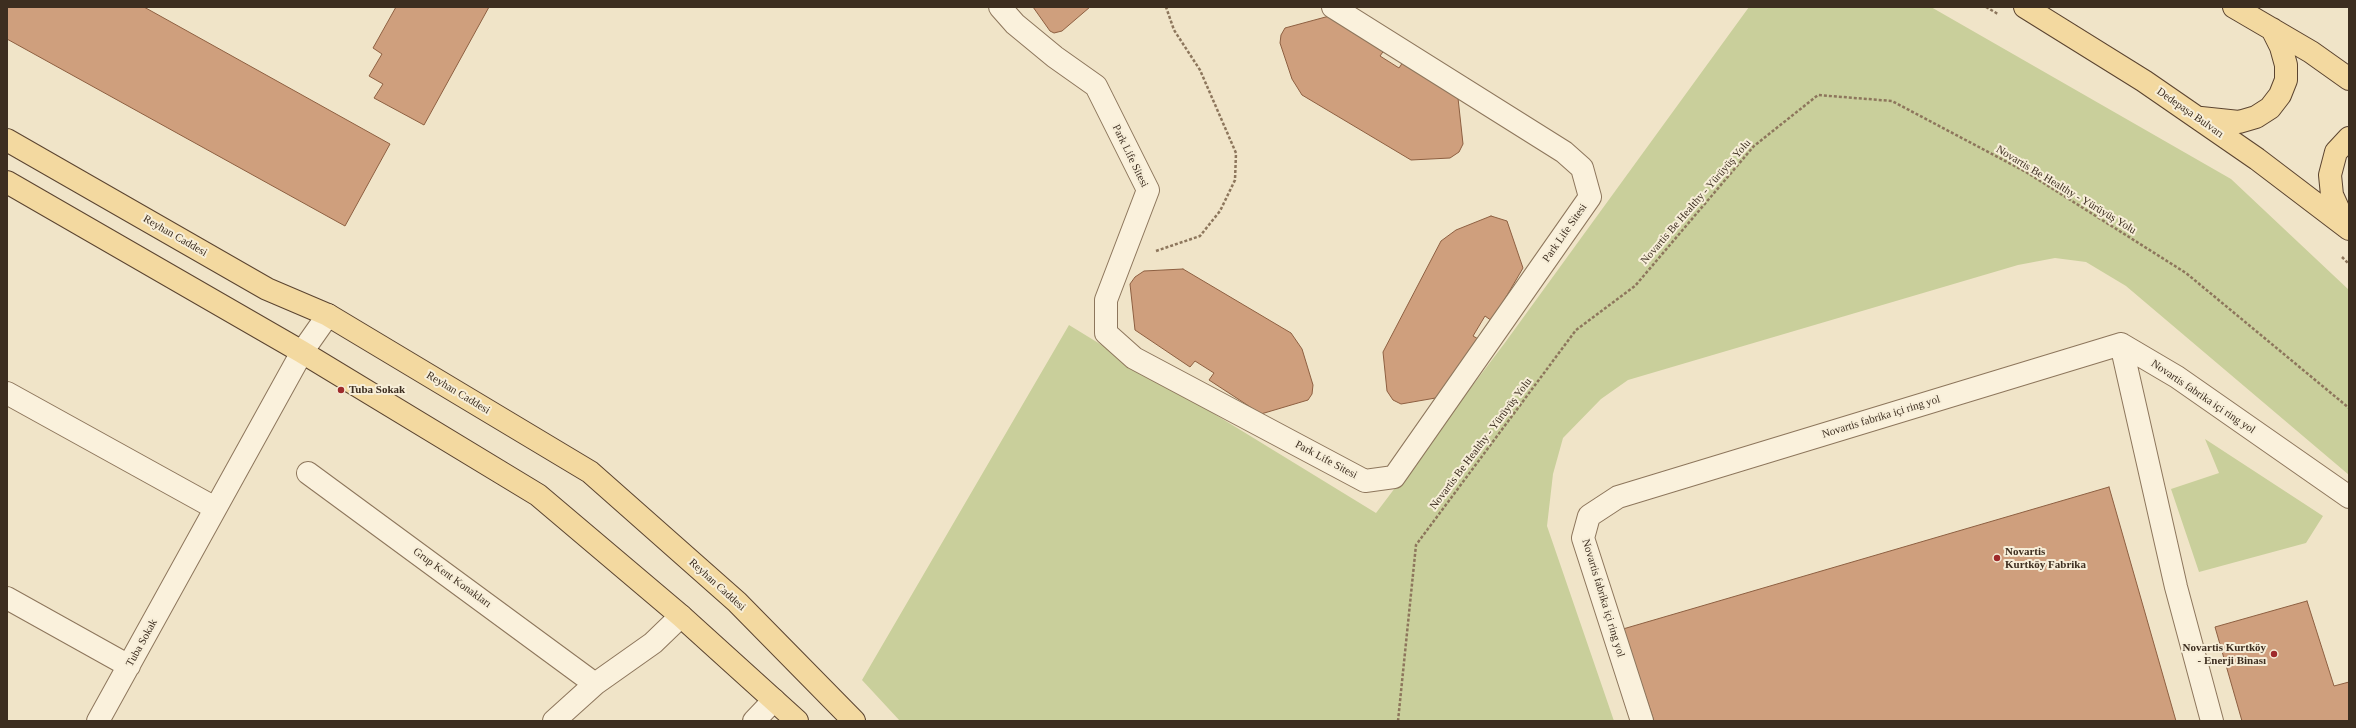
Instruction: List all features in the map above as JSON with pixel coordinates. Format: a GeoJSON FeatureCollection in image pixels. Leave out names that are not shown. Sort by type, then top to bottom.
{"type":"FeatureCollection","features":[{"type":"Feature","properties":{"kind":"main road","name":"Dedepaşa Bulvarı"},"geometry":{"type":"LineString","coordinates":[[2025,7],[2144,81],[2257,159],[2348,228]]}},
{"type":"Feature","properties":{"kind":"main road"},"geometry":{"type":"LineString","coordinates":[[2234,7],[2311,52],[2349,79]]}},
{"type":"Feature","properties":{"kind":"main road"},"geometry":{"type":"LineString","coordinates":[[2195,117],[2239,122],[2256,118],[2270,108],[2280,95],[2286,80],[2286,65],[2281,47],[2272,29]]}},
{"type":"Feature","properties":{"kind":"main road"},"geometry":{"type":"LineString","coordinates":[[2348,228],[2332,195],[2330,175],[2336,152],[2349,138]]}},
{"type":"Feature","properties":{"kind":"main road","name":"Reyhan Caddesi"},"geometry":{"type":"LineString","coordinates":[[7,140],[267,288],[328,314],[590,472],[737,602],[854,721]]}},
{"type":"Feature","properties":{"kind":"main road"},"geometry":{"type":"LineString","coordinates":[[7,182],[302,352],[538,495],[681,616],[797,721]]}},
{"type":"Feature","properties":{"kind":"street","name":"Park Life Sitesi"},"geometry":{"type":"LineString","coordinates":[[1000,7],[1015,24],[1055,57],[1096,86],[1148,190],[1106,300],[1106,333],[1134,358],[1365,481],[1394,477],[1590,197],[1582,168],[1564,152],[1332,7]]}},
{"type":"Feature","properties":{"kind":"street","name":"Tuba Sokak"},"geometry":{"type":"LineString","coordinates":[[98,721],[130,666],[215,508],[302,352],[328,314]]}},
{"type":"Feature","properties":{"kind":"street","name":"Novartis fabrika içi ring yol"},"geometry":{"type":"LineString","coordinates":[[1642,721],[1583,538],[1589,516],[1618,497],[2121,344],[2177,377],[2349,497]]}},
{"type":"Feature","properties":{"kind":"street"},"geometry":{"type":"LineString","coordinates":[[2121,344],[2176,587],[2212,721]]}},
{"type":"Feature","properties":{"kind":"street"},"geometry":{"type":"LineString","coordinates":[[7,393],[215,508]]}},
{"type":"Feature","properties":{"kind":"street","name":"Grup Kent Konakları"},"geometry":{"type":"LineString","coordinates":[[308,473],[595,684]]}},
{"type":"Feature","properties":{"kind":"street"},"geometry":{"type":"LineString","coordinates":[[7,598],[130,666]]}},
{"type":"Feature","properties":{"kind":"street"},"geometry":{"type":"LineString","coordinates":[[554,721],[595,684],[653,643],[681,616]]}},
{"type":"Feature","properties":{"kind":"street"},"geometry":{"type":"LineString","coordinates":[[754,721],[774,700]]}},
{"type":"Feature","properties":{"kind":"path"},"geometry":{"type":"LineString","coordinates":[[1121,260],[1200,236],[1220,211],[1234,180],[1236,153],[1229,133],[1200,70],[1174,30],[1166,7]]}},
{"type":"Feature","properties":{"kind":"path","name":"Novartis Be Healthy - Yürüyüş Yolu"},"geometry":{"type":"LineString","coordinates":[[1398,721],[1416,545],[1576,330],[1635,286],[1754,146],[1818,95],[1892,101],[2026,172],[2186,272],[2349,408]]}},
{"type":"Feature","properties":{"kind":"green space"},"geometry":{"type":"Polygon","coordinates":[[[1749,7],[1931,7],[2231,179],[2349,290],[2349,475],[2126,286],[2086,262],[2055,258],[2018,265],[1628,380],[1601,399],[1563,438],[1553,474],[1547,526],[1614,721],[900,721],[862,680],[1069,325],[1376,513],[1504,344],[1749,7]]]}},
{"type":"Feature","properties":{"kind":"green space"},"geometry":{"type":"Polygon","coordinates":[[[2205,439],[2323,516],[2306,543],[2199,572],[2171,489],[2219,473],[2205,439]]]}},
{"type":"Feature","properties":{"kind":"building"},"geometry":{"type":"Polygon","coordinates":[[[7,7],[144,7],[390,144],[345,226],[7,39],[7,7]]]}},
{"type":"Feature","properties":{"kind":"building"},"geometry":{"type":"Polygon","coordinates":[[[396,7],[489,7],[424,125],[374,98],[383,84],[369,76],[382,54],[373,48],[396,7]]]}},
{"type":"Feature","properties":{"kind":"building"},"geometry":{"type":"Polygon","coordinates":[[[1033,7],[1090,7],[1062,31],[1054,33],[1050,31],[1033,7]]]}},
{"type":"Feature","properties":{"kind":"building"},"geometry":{"type":"Polygon","coordinates":[[[1333,15],[1385,49],[1380,56],[1399,68],[1403,62],[1458,98],[1463,144],[1459,152],[1450,158],[1411,160],[1302,95],[1292,79],[1280,43],[1281,35],[1285,28],[1333,15]]]}},
{"type":"Feature","properties":{"kind":"building"},"geometry":{"type":"Polygon","coordinates":[[[1491,216],[1507,221],[1523,268],[1492,321],[1485,316],[1473,336],[1480,340],[1447,396],[1401,404],[1393,400],[1387,391],[1383,352],[1441,241],[1456,230],[1491,216]]]}},
{"type":"Feature","properties":{"kind":"building"},"geometry":{"type":"Polygon","coordinates":[[[1183,269],[1291,333],[1302,349],[1313,385],[1312,394],[1308,400],[1261,414],[1209,380],[1214,373],[1195,361],[1190,367],[1135,330],[1130,284],[1135,277],[1144,271],[1183,269]]]}},
{"type":"Feature","properties":{"kind":"building","name":"Novartis Kurtköy Fabrika"},"geometry":{"type":"Polygon","coordinates":[[[2109,487],[2176,721],[1654,721],[1623,629],[2109,487]]]}},
{"type":"Feature","properties":{"kind":"building","name":"Novartis Kurtköy - Enerji Binası"},"geometry":{"type":"Polygon","coordinates":[[[2307,601],[2334,686],[2349,682],[2349,721],[2242,721],[2215,627],[2307,601]]]}},
{"type":"Feature","properties":{"kind":"place","name":"Tuba Sokak"},"geometry":{"type":"Point","coordinates":[341,390]}},
{"type":"Feature","properties":{"kind":"place","name":"Novartis Kurtköy Fabrika"},"geometry":{"type":"Point","coordinates":[1997,558]}},
{"type":"Feature","properties":{"kind":"place","name":"Novartis Kurtköy - Enerji Binası"},"geometry":{"type":"Point","coordinates":[2274,654]}}]}
